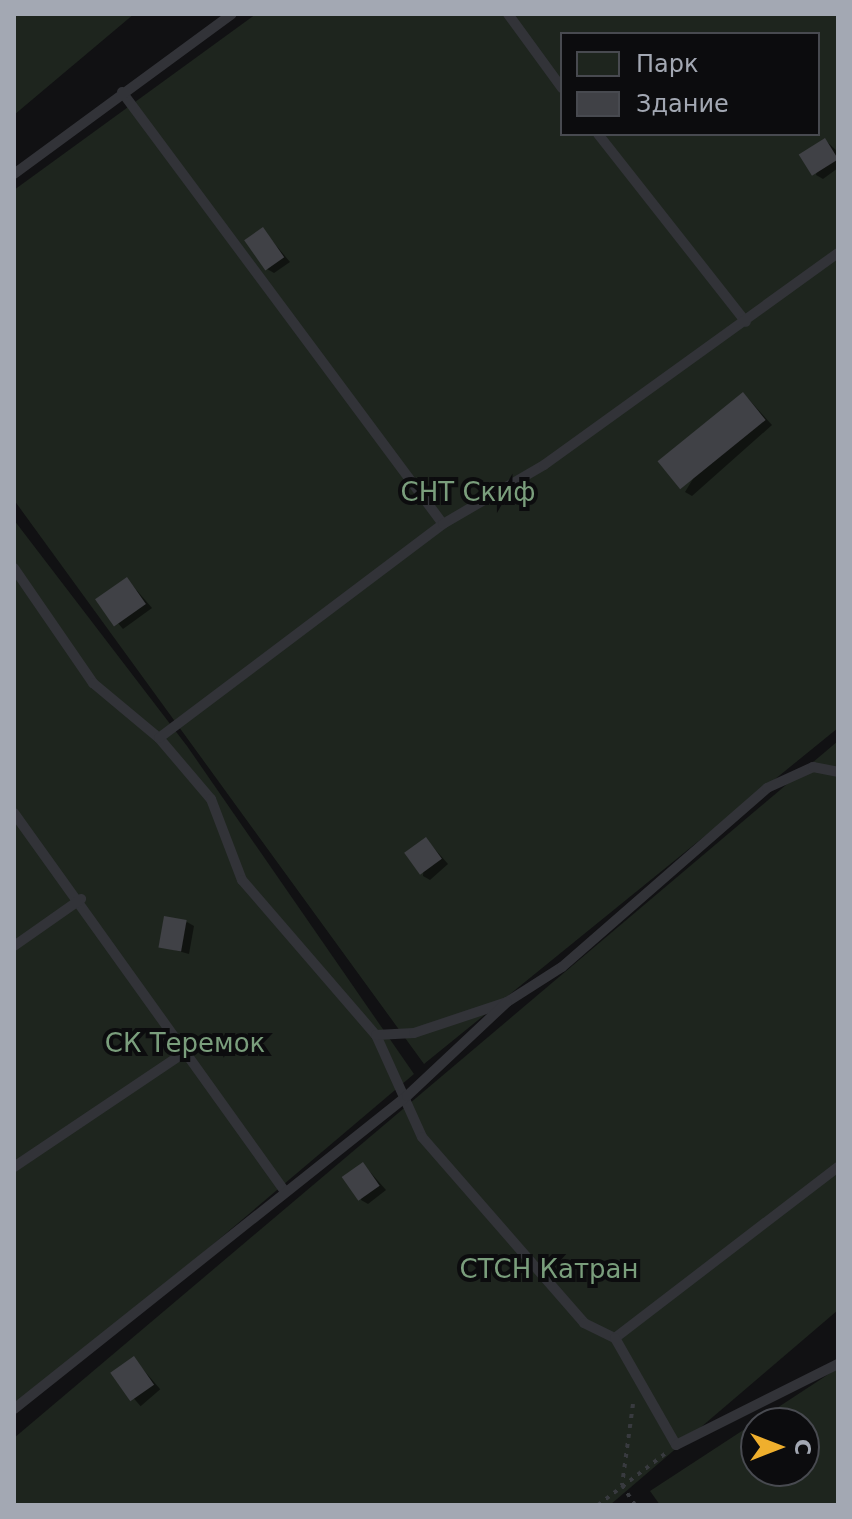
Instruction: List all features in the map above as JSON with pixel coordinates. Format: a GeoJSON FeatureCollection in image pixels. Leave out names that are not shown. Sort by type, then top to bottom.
{"type":"FeatureCollection","features":[{"type":"Feature","properties":{"kind":"lane"},"geometry":{"type":"LineString","coordinates":[[14,174],[232,14]]}},
{"type":"Feature","properties":{"kind":"lane"},"geometry":{"type":"LineString","coordinates":[[508,14],[560,85]]}},
{"type":"Feature","properties":{"kind":"lane"},"geometry":{"type":"LineString","coordinates":[[122,92],[443,524]]}},
{"type":"Feature","properties":{"kind":"lane"},"geometry":{"type":"LineString","coordinates":[[600,136],[746,322]]}},
{"type":"Feature","properties":{"kind":"lane"},"geometry":{"type":"LineString","coordinates":[[159,738],[398,565],[443,524],[544,465],[838,253]]}},
{"type":"Feature","properties":{"kind":"lane"},"geometry":{"type":"LineString","coordinates":[[14,568],[93,683],[159,738],[211,799],[242,880],[376,1035],[407,1096],[422,1137],[584,1323],[615,1338],[676,1445],[838,1364]]}},
{"type":"Feature","properties":{"kind":"lane"},"geometry":{"type":"LineString","coordinates":[[14,1409],[407,1096],[507,1002],[562,967],[767,788],[813,767],[838,772]]}},
{"type":"Feature","properties":{"kind":"lane"},"geometry":{"type":"LineString","coordinates":[[14,813],[81,899],[285,1191]]}},
{"type":"Feature","properties":{"kind":"lane"},"geometry":{"type":"LineString","coordinates":[[14,946],[81,899]]}},
{"type":"Feature","properties":{"kind":"lane"},"geometry":{"type":"LineString","coordinates":[[376,1035],[414,1033],[507,1002]]}},
{"type":"Feature","properties":{"kind":"lane"},"geometry":{"type":"LineString","coordinates":[[14,1167],[188,1050]]}},
{"type":"Feature","properties":{"kind":"lane"},"geometry":{"type":"LineString","coordinates":[[615,1338],[838,1167]]}},
{"type":"Feature","properties":{"kind":"path"},"geometry":{"type":"LineString","coordinates":[[635,1505],[622,1485],[637,1377]]}},
{"type":"Feature","properties":{"kind":"path"},"geometry":{"type":"LineString","coordinates":[[598,1505],[676,1445]]}},
{"type":"Feature","properties":{"kind":"green space"},"geometry":{"type":"Polygon","coordinates":[[[14,14],[134,14],[14,115],[14,14]]]}},
{"type":"Feature","properties":{"kind":"green space","name":"СНТ Скиф"},"geometry":{"type":"Polygon","coordinates":[[[256,14],[838,14],[838,728],[424,1064],[14,500],[14,190],[256,14]]]}},
{"type":"Feature","properties":{"kind":"green space","name":"СК Теремок"},"geometry":{"type":"Polygon","coordinates":[[[14,520],[187,746],[414,1074],[14,1413],[14,520]]]}},
{"type":"Feature","properties":{"kind":"green space","name":"СТСН Катран"},"geometry":{"type":"Polygon","coordinates":[[[838,741],[838,1310],[610,1505],[14,1505],[14,1438],[838,741]]]}},
{"type":"Feature","properties":{"kind":"green space"},"geometry":{"type":"Polygon","coordinates":[[[838,1368],[838,1505],[660,1505],[650,1491],[740,1432],[740,1487],[820,1487],[820,1407],[778,1407],[838,1368]]]}},
{"type":"Feature","properties":{"kind":"building"},"geometry":{"type":"Polygon","coordinates":[[[825,138],[838,159],[812,176],[799,154],[825,138]]]}},
{"type":"Feature","properties":{"kind":"building"},"geometry":{"type":"Polygon","coordinates":[[[263,227],[284,257],[265,271],[244,240],[263,227]]]}},
{"type":"Feature","properties":{"kind":"building"},"geometry":{"type":"Polygon","coordinates":[[[743,392],[766,420],[680,489],[658,461],[743,392]]]}},
{"type":"Feature","properties":{"kind":"building"},"geometry":{"type":"Polygon","coordinates":[[[127,577],[146,604],[114,626],[95,599],[127,577]]]}},
{"type":"Feature","properties":{"kind":"building"},"geometry":{"type":"Polygon","coordinates":[[[426,837],[442,859],[420,875],[404,853],[426,837]]]}},
{"type":"Feature","properties":{"kind":"building"},"geometry":{"type":"Polygon","coordinates":[[[164,916],[187,920],[181,952],[158,948],[164,916]]]}},
{"type":"Feature","properties":{"kind":"building"},"geometry":{"type":"Polygon","coordinates":[[[363,1162],[380,1186],[358,1201],[342,1177],[363,1162]]]}},
{"type":"Feature","properties":{"kind":"building"},"geometry":{"type":"Polygon","coordinates":[[[134,1356],[154,1385],[130,1401],[110,1373],[134,1356]]]}}]}
